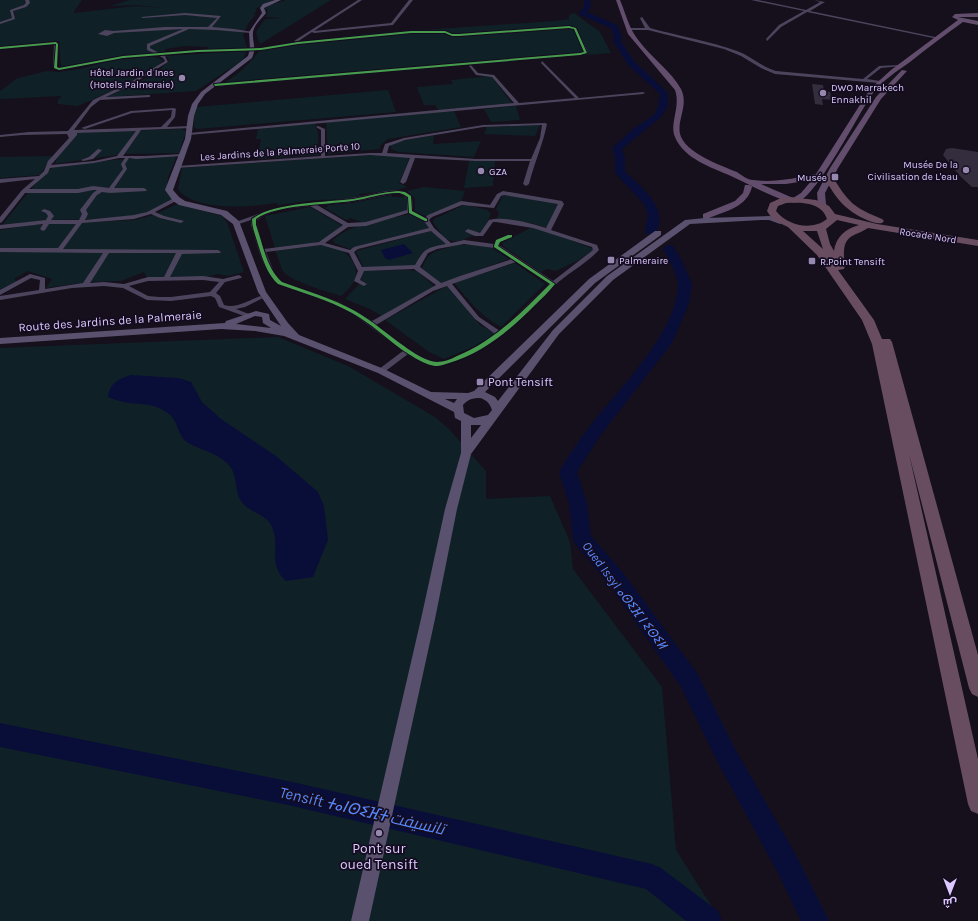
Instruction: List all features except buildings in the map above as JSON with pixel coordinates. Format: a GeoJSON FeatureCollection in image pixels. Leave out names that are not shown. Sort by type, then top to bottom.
{"type":"FeatureCollection","features":[{"type":"Feature","properties":{"kind":"highway"},"geometry":{"type":"LineString","coordinates":[[824,177],[838,197],[852,209],[905,231]]}},
{"type":"Feature","properties":{"kind":"highway"},"geometry":{"type":"LineString","coordinates":[[877,227],[827,222],[808,229],[793,227],[780,222],[772,215],[771,211],[774,204],[794,200],[811,202],[824,208],[827,222],[825,244],[876,320],[887,344],[978,688]]}},
{"type":"Feature","properties":{"kind":"highway"},"geometry":{"type":"LineString","coordinates":[[827,222],[864,227],[877,227]]}},
{"type":"Feature","properties":{"kind":"highway"},"geometry":{"type":"LineString","coordinates":[[793,227],[821,253],[868,320],[878,344],[978,804]]}},
{"type":"Feature","properties":{"kind":"highway"},"geometry":{"type":"LineString","coordinates":[[840,268],[839,250],[842,239],[851,231],[864,227]]}},
{"type":"Feature","properties":{"kind":"highway","name":"Rocade Nord"},"geometry":{"type":"LineString","coordinates":[[877,227],[978,243]]}},
{"type":"Feature","properties":{"kind":"main road"},"geometry":{"type":"LineString","coordinates":[[618,0],[628,29],[635,40],[678,91],[681,103],[677,127],[680,141],[690,151],[746,183],[774,204]]}},
{"type":"Feature","properties":{"kind":"main road"},"geometry":{"type":"LineString","coordinates":[[972,14],[978,10]]}},
{"type":"Feature","properties":{"kind":"main road"},"geometry":{"type":"LineString","coordinates":[[972,24],[956,18],[956,16],[963,14],[978,15]]}},
{"type":"Feature","properties":{"kind":"main road"},"geometry":{"type":"LineString","coordinates":[[746,183],[794,200],[804,196],[824,177],[884,90],[902,72],[940,41],[962,20]]}},
{"type":"Feature","properties":{"kind":"main road"},"geometry":{"type":"LineString","coordinates":[[824,208],[821,193],[824,177],[860,108],[879,82],[899,66],[940,41]]}},
{"type":"Feature","properties":{"kind":"main road"},"geometry":{"type":"LineString","coordinates":[[746,183],[779,183],[824,177]]}},
{"type":"Feature","properties":{"kind":"main road"},"geometry":{"type":"LineString","coordinates":[[706,216],[741,201],[747,193],[746,183]]}},
{"type":"Feature","properties":{"kind":"street"},"geometry":{"type":"LineString","coordinates":[[0,23],[14,18],[11,11],[25,6],[28,2],[27,0]]}},
{"type":"Feature","properties":{"kind":"street"},"geometry":{"type":"LineString","coordinates":[[279,0],[263,6],[264,14],[253,27],[251,32],[253,52],[245,62],[203,93],[195,104],[191,116],[190,131],[169,190],[176,199],[192,207],[224,213],[236,223],[261,295],[285,325],[290,334]]}},
{"type":"Feature","properties":{"kind":"street"},"geometry":{"type":"LineString","coordinates":[[253,48],[295,42],[360,0]]}},
{"type":"Feature","properties":{"kind":"street"},"geometry":{"type":"LineString","coordinates":[[312,32],[392,24],[411,0]]}},
{"type":"Feature","properties":{"kind":"street"},"geometry":{"type":"LineString","coordinates":[[753,0],[940,41]]}},
{"type":"Feature","properties":{"kind":"street"},"geometry":{"type":"LineString","coordinates":[[767,40],[780,26],[823,2],[816,0]]}},
{"type":"Feature","properties":{"kind":"street"},"geometry":{"type":"LineString","coordinates":[[143,17],[186,14],[220,16],[209,28]]}},
{"type":"Feature","properties":{"kind":"street"},"geometry":{"type":"LineString","coordinates":[[642,18],[648,29]]}},
{"type":"Feature","properties":{"kind":"street"},"geometry":{"type":"LineString","coordinates":[[0,48],[55,43],[57,44],[55,68],[57,69],[116,58],[253,48],[412,32],[445,32],[459,35],[569,26],[574,28],[586,52],[580,54],[215,85]]}},
{"type":"Feature","properties":{"kind":"street"},"geometry":{"type":"LineString","coordinates":[[0,141],[1,136],[71,133],[79,128],[90,104],[130,84],[165,63],[166,59],[148,49],[148,45],[188,28]]}},
{"type":"Feature","properties":{"kind":"street"},"geometry":{"type":"LineString","coordinates":[[101,39],[111,30],[209,28],[251,32]]}},
{"type":"Feature","properties":{"kind":"street"},"geometry":{"type":"LineString","coordinates":[[628,29],[648,29],[738,52],[762,69],[773,72],[879,82]]}},
{"type":"Feature","properties":{"kind":"street"},"geometry":{"type":"LineString","coordinates":[[542,62],[578,99]]}},
{"type":"Feature","properties":{"kind":"street"},"geometry":{"type":"LineString","coordinates":[[471,66],[478,74],[493,76],[518,104]]}},
{"type":"Feature","properties":{"kind":"street"},"geometry":{"type":"LineString","coordinates":[[864,80],[880,67],[899,66]]}},
{"type":"Feature","properties":{"kind":"street"},"geometry":{"type":"LineString","coordinates":[[79,128],[99,132],[162,128],[190,131],[644,93]]}},
{"type":"Feature","properties":{"kind":"street"},"geometry":{"type":"LineString","coordinates":[[98,99],[149,96]]}},
{"type":"Feature","properties":{"kind":"street"},"geometry":{"type":"LineString","coordinates":[[190,131],[414,112],[427,110],[428,108]]}},
{"type":"Feature","properties":{"kind":"street"},"geometry":{"type":"LineString","coordinates":[[0,221],[24,191],[49,167],[50,162],[71,133],[79,128],[131,112],[174,109],[173,117],[162,128]]}},
{"type":"Feature","properties":{"kind":"street"},"geometry":{"type":"LineString","coordinates":[[384,154],[387,145],[404,139],[482,126],[545,124],[542,138],[532,160],[526,184]]}},
{"type":"Feature","properties":{"kind":"street"},"geometry":{"type":"LineString","coordinates":[[318,127],[323,129],[323,158]]}},
{"type":"Feature","properties":{"kind":"street"},"geometry":{"type":"LineString","coordinates":[[79,128],[99,132]]}},
{"type":"Feature","properties":{"kind":"street"},"geometry":{"type":"LineString","coordinates":[[116,158],[139,130]]}},
{"type":"Feature","properties":{"kind":"street"},"geometry":{"type":"LineString","coordinates":[[76,164],[78,160],[91,158],[100,150]]}},
{"type":"Feature","properties":{"kind":"street","name":"Les Jardins de la Palmeraie Porte 10"},"geometry":{"type":"LineString","coordinates":[[177,167],[384,154],[476,160],[532,160]]}},
{"type":"Feature","properties":{"kind":"street"},"geometry":{"type":"LineString","coordinates":[[49,167],[116,158],[182,155]]}},
{"type":"Feature","properties":{"kind":"street"},"geometry":{"type":"LineString","coordinates":[[403,182],[413,156]]}},
{"type":"Feature","properties":{"kind":"street"},"geometry":{"type":"LineString","coordinates":[[116,158],[127,159],[142,157]]}},
{"type":"Feature","properties":{"kind":"street"},"geometry":{"type":"LineString","coordinates":[[110,190],[125,169],[123,164],[127,159]]}},
{"type":"Feature","properties":{"kind":"street"},"geometry":{"type":"LineString","coordinates":[[0,181],[40,177]]}},
{"type":"Feature","properties":{"kind":"street"},"geometry":{"type":"LineString","coordinates":[[24,191],[78,190],[93,188],[102,190],[144,190]]}},
{"type":"Feature","properties":{"kind":"street"},"geometry":{"type":"LineString","coordinates":[[60,250],[85,214],[83,210],[95,194],[102,190]]}},
{"type":"Feature","properties":{"kind":"street"},"geometry":{"type":"LineString","coordinates":[[236,223],[281,209],[398,192],[404,193],[410,197],[409,211]]}},
{"type":"Feature","properties":{"kind":"street"},"geometry":{"type":"LineString","coordinates":[[426,220],[430,216],[461,203],[492,207],[500,193],[507,193],[560,202],[562,204],[548,230]]}},
{"type":"Feature","properties":{"kind":"street"},"geometry":{"type":"LineString","coordinates":[[0,227],[46,222],[79,222],[134,217],[151,212],[176,199]]}},
{"type":"Feature","properties":{"kind":"street"},"geometry":{"type":"LineString","coordinates":[[472,395],[486,396],[492,399],[496,404],[494,414],[480,422],[466,420],[457,409],[460,402],[472,395],[592,281],[650,244],[685,218],[758,212],[774,204]]}},
{"type":"Feature","properties":{"kind":"street"},"geometry":{"type":"LineString","coordinates":[[312,205],[347,225]]}},
{"type":"Feature","properties":{"kind":"street"},"geometry":{"type":"LineString","coordinates":[[43,229],[51,216],[48,212],[44,211]]}},
{"type":"Feature","properties":{"kind":"street"},"geometry":{"type":"LineString","coordinates":[[322,243],[347,225],[366,224],[409,211],[426,220],[432,229],[450,245]]}},
{"type":"Feature","properties":{"kind":"street"},"geometry":{"type":"LineString","coordinates":[[151,212],[162,217],[181,221]]}},
{"type":"Feature","properties":{"kind":"street"},"geometry":{"type":"LineString","coordinates":[[256,217],[254,219],[254,225],[263,251],[273,277],[280,283],[340,305],[356,313],[407,351],[432,363],[443,363],[479,348],[500,334],[513,324],[553,284],[596,250],[596,248],[590,244],[528,224],[492,220],[481,235],[475,234],[468,230]]}},
{"type":"Feature","properties":{"kind":"street"},"geometry":{"type":"LineString","coordinates":[[677,225],[705,220],[761,218],[770,218],[780,222]]}},
{"type":"Feature","properties":{"kind":"street"},"geometry":{"type":"LineString","coordinates":[[351,252],[356,248],[432,229]]}},
{"type":"Feature","properties":{"kind":"street"},"geometry":{"type":"LineString","coordinates":[[496,246],[498,241],[510,236]]}},
{"type":"Feature","properties":{"kind":"street"},"geometry":{"type":"LineString","coordinates":[[417,267],[426,252],[450,245],[464,242],[496,246],[553,284]]}},
{"type":"Feature","properties":{"kind":"street"},"geometry":{"type":"LineString","coordinates":[[263,251],[322,243],[351,252],[362,270]]}},
{"type":"Feature","properties":{"kind":"street"},"geometry":{"type":"LineString","coordinates":[[466,453],[556,332],[602,284],[650,244]]}},
{"type":"Feature","properties":{"kind":"street"},"geometry":{"type":"LineString","coordinates":[[0,250],[60,250],[60,252],[218,252]]}},
{"type":"Feature","properties":{"kind":"street"},"geometry":{"type":"LineString","coordinates":[[86,284],[107,252]]}},
{"type":"Feature","properties":{"kind":"street"},"geometry":{"type":"LineString","coordinates":[[166,278],[180,252]]}},
{"type":"Feature","properties":{"kind":"street"},"geometry":{"type":"LineString","coordinates":[[372,325],[414,299],[444,284],[516,260]]}},
{"type":"Feature","properties":{"kind":"street"},"geometry":{"type":"LineString","coordinates":[[362,270],[417,267],[444,284],[477,318],[500,334]]}},
{"type":"Feature","properties":{"kind":"street"},"geometry":{"type":"LineString","coordinates":[[362,270],[356,281],[364,284]]}},
{"type":"Feature","properties":{"kind":"street"},"geometry":{"type":"LineString","coordinates":[[0,292],[30,276],[43,279],[42,291]]}},
{"type":"Feature","properties":{"kind":"street"},"geometry":{"type":"LineString","coordinates":[[124,286],[148,278],[203,278],[223,281],[239,277]]}},
{"type":"Feature","properties":{"kind":"street"},"geometry":{"type":"LineString","coordinates":[[212,294],[223,281]]}},
{"type":"Feature","properties":{"kind":"street"},"geometry":{"type":"LineString","coordinates":[[0,298],[86,284],[104,284],[124,286],[147,298],[171,299],[212,294],[218,297],[221,306],[253,320],[261,295]]}},
{"type":"Feature","properties":{"kind":"street"},"geometry":{"type":"LineString","coordinates":[[228,308],[243,306],[261,295]]}},
{"type":"Feature","properties":{"kind":"street","name":"Route des Jardins de la Palmeraie"},"geometry":{"type":"LineString","coordinates":[[253,320],[290,334]]}},
{"type":"Feature","properties":{"kind":"street","name":"Route des Jardins de la Palmeraie"},"geometry":{"type":"LineString","coordinates":[[0,341],[221,326],[253,320],[380,371],[457,409]]}},
{"type":"Feature","properties":{"kind":"street"},"geometry":{"type":"LineString","coordinates":[[380,371],[407,351]]}},
{"type":"Feature","properties":{"kind":"street","name":"Route des Jardins de la Palmeraie"},"geometry":{"type":"LineString","coordinates":[[428,395],[472,395]]}},
{"type":"Feature","properties":{"kind":"street"},"geometry":{"type":"LineString","coordinates":[[360,921],[428,620],[451,509],[466,453],[466,420]]}},
{"type":"Feature","properties":{"kind":"shaded area"},"geometry":{"type":"Polygon","coordinates":[[[0,0],[82,0],[74,13],[135,6],[165,8],[136,5],[111,6],[129,0],[274,0],[257,8],[255,13],[251,14],[256,14],[248,24],[243,34],[247,48],[207,50],[208,47],[184,46],[166,49],[163,53],[115,57],[61,68],[59,41],[0,48],[0,0]]]}},
{"type":"Feature","properties":{"kind":"shaded area"},"geometry":{"type":"Polygon","coordinates":[[[286,0],[331,0],[262,43],[259,43],[256,32],[265,19],[284,18],[265,17],[268,12],[265,8],[269,5],[286,0]]]}},
{"type":"Feature","properties":{"kind":"shaded area"},"geometry":{"type":"Polygon","coordinates":[[[574,13],[600,32],[611,53],[215,87],[240,72],[255,57],[259,51],[259,48],[364,34],[556,21],[569,19],[569,15],[574,13]]]}},
{"type":"Feature","properties":{"kind":"shaded area"},"geometry":{"type":"Polygon","coordinates":[[[246,51],[243,60],[196,91],[106,97],[139,82],[162,68],[168,62],[169,58],[163,56],[246,51]]]}},
{"type":"Feature","properties":{"kind":"shaded area"},"geometry":{"type":"Polygon","coordinates":[[[153,56],[163,60],[158,66],[123,86],[78,106],[58,104],[58,100],[62,96],[0,99],[0,91],[18,78],[47,71],[58,72],[80,69],[110,61],[153,56]]]}},
{"type":"Feature","properties":{"kind":"shaded area"},"geometry":{"type":"Polygon","coordinates":[[[491,76],[512,103],[438,110],[435,105],[424,105],[417,87],[453,84],[451,80],[491,76]]]}},
{"type":"Feature","properties":{"kind":"shaded area"},"geometry":{"type":"Polygon","coordinates":[[[388,90],[396,112],[197,129],[194,127],[194,115],[197,107],[388,90]]]}},
{"type":"Feature","properties":{"kind":"shaded area"},"geometry":{"type":"Polygon","coordinates":[[[516,106],[520,120],[491,122],[484,109],[516,106]]]}},
{"type":"Feature","properties":{"kind":"shaded area"},"geometry":{"type":"Polygon","coordinates":[[[454,111],[461,127],[388,139],[380,146],[380,149],[328,154],[326,122],[454,111]]]}},
{"type":"Feature","properties":{"kind":"shaded area"},"geometry":{"type":"Polygon","coordinates":[[[315,123],[318,133],[319,155],[257,159],[261,139],[256,139],[258,129],[315,123]]]}},
{"type":"Feature","properties":{"kind":"shaded area"},"geometry":{"type":"Polygon","coordinates":[[[540,125],[535,136],[484,134],[487,127],[540,125]]]}},
{"type":"Feature","properties":{"kind":"shaded area"},"geometry":{"type":"Polygon","coordinates":[[[181,129],[186,131],[179,153],[123,154],[55,164],[57,158],[77,133],[181,129]]]}},
{"type":"Feature","properties":{"kind":"shaded area"},"geometry":{"type":"Polygon","coordinates":[[[434,135],[433,144],[481,141],[474,157],[398,152],[391,149],[391,145],[401,141],[434,135]]]}},
{"type":"Feature","properties":{"kind":"shaded area"},"geometry":{"type":"Polygon","coordinates":[[[370,155],[410,157],[399,183],[407,187],[396,190],[361,194],[352,199],[316,200],[278,205],[276,203],[253,206],[210,205],[186,196],[178,189],[182,168],[370,155]]]}},
{"type":"Feature","properties":{"kind":"shaded area"},"geometry":{"type":"Polygon","coordinates":[[[52,156],[40,175],[0,178],[0,157],[52,156]]]}},
{"type":"Feature","properties":{"kind":"shaded area"},"geometry":{"type":"Polygon","coordinates":[[[176,157],[168,182],[174,200],[139,215],[95,219],[47,220],[3,225],[37,182],[52,168],[112,160],[176,157]]]}},
{"type":"Feature","properties":{"kind":"shaded area"},"geometry":{"type":"Polygon","coordinates":[[[469,161],[495,161],[493,186],[464,188],[469,161]]]}},
{"type":"Feature","properties":{"kind":"shaded area"},"geometry":{"type":"Polygon","coordinates":[[[424,187],[465,191],[462,199],[457,204],[427,217],[415,212],[415,198],[407,191],[424,187]]]}},
{"type":"Feature","properties":{"kind":"shaded area"},"geometry":{"type":"Polygon","coordinates":[[[392,195],[392,197],[404,197],[405,195],[410,197],[409,211],[364,223],[350,218],[346,220],[325,208],[329,205],[352,203],[392,195]]]}},
{"type":"Feature","properties":{"kind":"shaded area"},"geometry":{"type":"Polygon","coordinates":[[[503,195],[556,202],[558,205],[548,228],[530,223],[497,219],[499,212],[496,209],[503,195]]]}},
{"type":"Feature","properties":{"kind":"shaded area"},"geometry":{"type":"Polygon","coordinates":[[[177,204],[222,216],[227,222],[244,272],[228,276],[218,274],[204,278],[148,279],[144,272],[121,281],[88,282],[46,288],[52,279],[28,271],[14,279],[17,281],[0,290],[0,230],[32,225],[135,220],[156,214],[177,204]]]}},
{"type":"Feature","properties":{"kind":"shaded area"},"geometry":{"type":"Polygon","coordinates":[[[468,205],[487,210],[491,214],[487,224],[480,235],[459,241],[449,240],[439,231],[433,222],[434,219],[462,206],[468,205]]]}},
{"type":"Feature","properties":{"kind":"shaded area"},"geometry":{"type":"Polygon","coordinates":[[[310,207],[341,225],[336,232],[321,241],[275,248],[265,216],[310,207]]]}},
{"type":"Feature","properties":{"kind":"shaded area"},"geometry":{"type":"Polygon","coordinates":[[[410,214],[424,219],[430,228],[350,249],[334,243],[333,240],[340,234],[359,226],[410,214]]]}},
{"type":"Feature","properties":{"kind":"shaded area"},"geometry":{"type":"Polygon","coordinates":[[[534,226],[594,249],[579,260],[556,271],[547,269],[541,272],[503,246],[502,243],[534,226]]]}},
{"type":"Feature","properties":{"kind":"shaded area"},"geometry":{"type":"Polygon","coordinates":[[[434,230],[446,243],[446,245],[427,251],[417,266],[364,269],[356,251],[434,230]]]}},
{"type":"Feature","properties":{"kind":"shaded area"},"geometry":{"type":"Polygon","coordinates":[[[404,244],[413,253],[389,260],[385,258],[381,250],[404,244]]]}},
{"type":"Feature","properties":{"kind":"shaded area"},"geometry":{"type":"Polygon","coordinates":[[[321,245],[340,249],[345,252],[351,259],[356,270],[353,284],[341,296],[310,286],[287,275],[283,271],[275,251],[321,245]]]}},
{"type":"Feature","properties":{"kind":"shaded area"},"geometry":{"type":"Polygon","coordinates":[[[457,245],[473,245],[492,248],[509,259],[438,284],[422,268],[431,254],[457,245]]]}},
{"type":"Feature","properties":{"kind":"shaded area"},"geometry":{"type":"Polygon","coordinates":[[[515,263],[545,284],[501,327],[482,313],[455,284],[456,282],[515,263]]]}},
{"type":"Feature","properties":{"kind":"shaded area"},"geometry":{"type":"Polygon","coordinates":[[[363,271],[417,271],[434,286],[383,317],[372,310],[345,299],[360,283],[363,271]]]}},
{"type":"Feature","properties":{"kind":"shaded area"},"geometry":{"type":"Polygon","coordinates":[[[445,287],[449,287],[480,325],[496,334],[473,347],[444,359],[429,352],[385,320],[445,287]]]}},
{"type":"Feature","properties":{"kind":"shaded area"},"geometry":{"type":"Polygon","coordinates":[[[278,337],[348,366],[435,417],[450,430],[486,471],[486,499],[550,496],[570,542],[573,569],[662,687],[676,850],[721,921],[0,921],[0,348],[278,337]]]}},
{"type":"Feature","properties":{"kind":"shaded area"},"geometry":{"type":"Polygon","coordinates":[[[131,375],[179,378],[191,382],[202,402],[221,419],[276,456],[318,492],[324,506],[328,540],[313,577],[286,581],[280,574],[275,561],[275,540],[271,525],[264,518],[244,505],[241,501],[237,492],[233,472],[224,460],[184,440],[175,421],[164,410],[154,406],[129,403],[108,397],[109,392],[115,382],[131,375]]]}},
{"type":"Feature","properties":{"kind":"waterway","name":"Oued Issyl ⴰⵙⵉⴼ ⵏ ⵉⵙⵉⵍ"},"geometry":{"type":"LineString","coordinates":[[587,0],[588,7],[583,13],[614,27],[618,37],[617,41],[631,63],[664,93],[663,106],[658,116],[636,131],[617,148],[620,157],[620,173],[646,198],[653,210],[654,217],[651,231]]}},
{"type":"Feature","properties":{"kind":"waterway","name":"Oued Issyl ⴰⵙⵉⴼ ⵏ ⵉⵙⵉⵍ"},"geometry":{"type":"LineString","coordinates":[[669,249],[675,259],[685,284],[682,304],[665,343],[594,432],[568,472],[578,504],[582,539],[617,580],[689,680],[726,755],[787,864],[815,921]]}},
{"type":"Feature","properties":{"kind":"waterway","name":"Tensift ⵜⴰⵏⵙⵉⴼⵜ تانسيفت"},"geometry":{"type":"LineString","coordinates":[[0,735],[288,793],[652,877],[708,921]]}},
{"type":"Feature","properties":{"kind":"cycle path"},"geometry":{"type":"LineString","coordinates":[[0,48],[55,43],[57,44],[55,68],[59,69],[123,57],[198,51],[261,49],[298,43],[411,32],[445,32],[452,35],[459,35],[569,27],[575,28],[586,52],[580,54],[215,85]]}},
{"type":"Feature","properties":{"kind":"cycle path"},"geometry":{"type":"LineString","coordinates":[[426,220],[410,212],[410,197],[404,193],[398,192],[271,211],[254,219],[254,225],[267,265],[275,279],[280,283],[345,307],[363,318],[405,350],[427,361],[437,364],[455,359],[487,343],[515,321],[553,284],[496,246],[498,241],[510,236]]}},
{"type":"Feature","properties":{"kind":"place","name":"Hôtel Jardin d Ines (Hotels Palmeraie)"},"geometry":{"type":"Point","coordinates":[182,78]}},
{"type":"Feature","properties":{"kind":"place","name":"DWO Marrakech Ennakhil"},"geometry":{"type":"Point","coordinates":[823,93]}},
{"type":"Feature","properties":{"kind":"place","name":"Musée De la Civilisation de L'eau"},"geometry":{"type":"Point","coordinates":[966,170]}},
{"type":"Feature","properties":{"kind":"place","name":"GZA"},"geometry":{"type":"Point","coordinates":[481,171]}},
{"type":"Feature","properties":{"kind":"place","name":"Musée"},"geometry":{"type":"Point","coordinates":[835,177]}},
{"type":"Feature","properties":{"kind":"place","name":"Palmeraire"},"geometry":{"type":"Point","coordinates":[611,260]}},
{"type":"Feature","properties":{"kind":"place","name":"R.Point Tensift"},"geometry":{"type":"Point","coordinates":[812,261]}},
{"type":"Feature","properties":{"kind":"place","name":"Pont Tensift"},"geometry":{"type":"Point","coordinates":[480,382]}},
{"type":"Feature","properties":{"kind":"place","name":"Pont sur oued Tensift"},"geometry":{"type":"Point","coordinates":[379,833]}}]}
